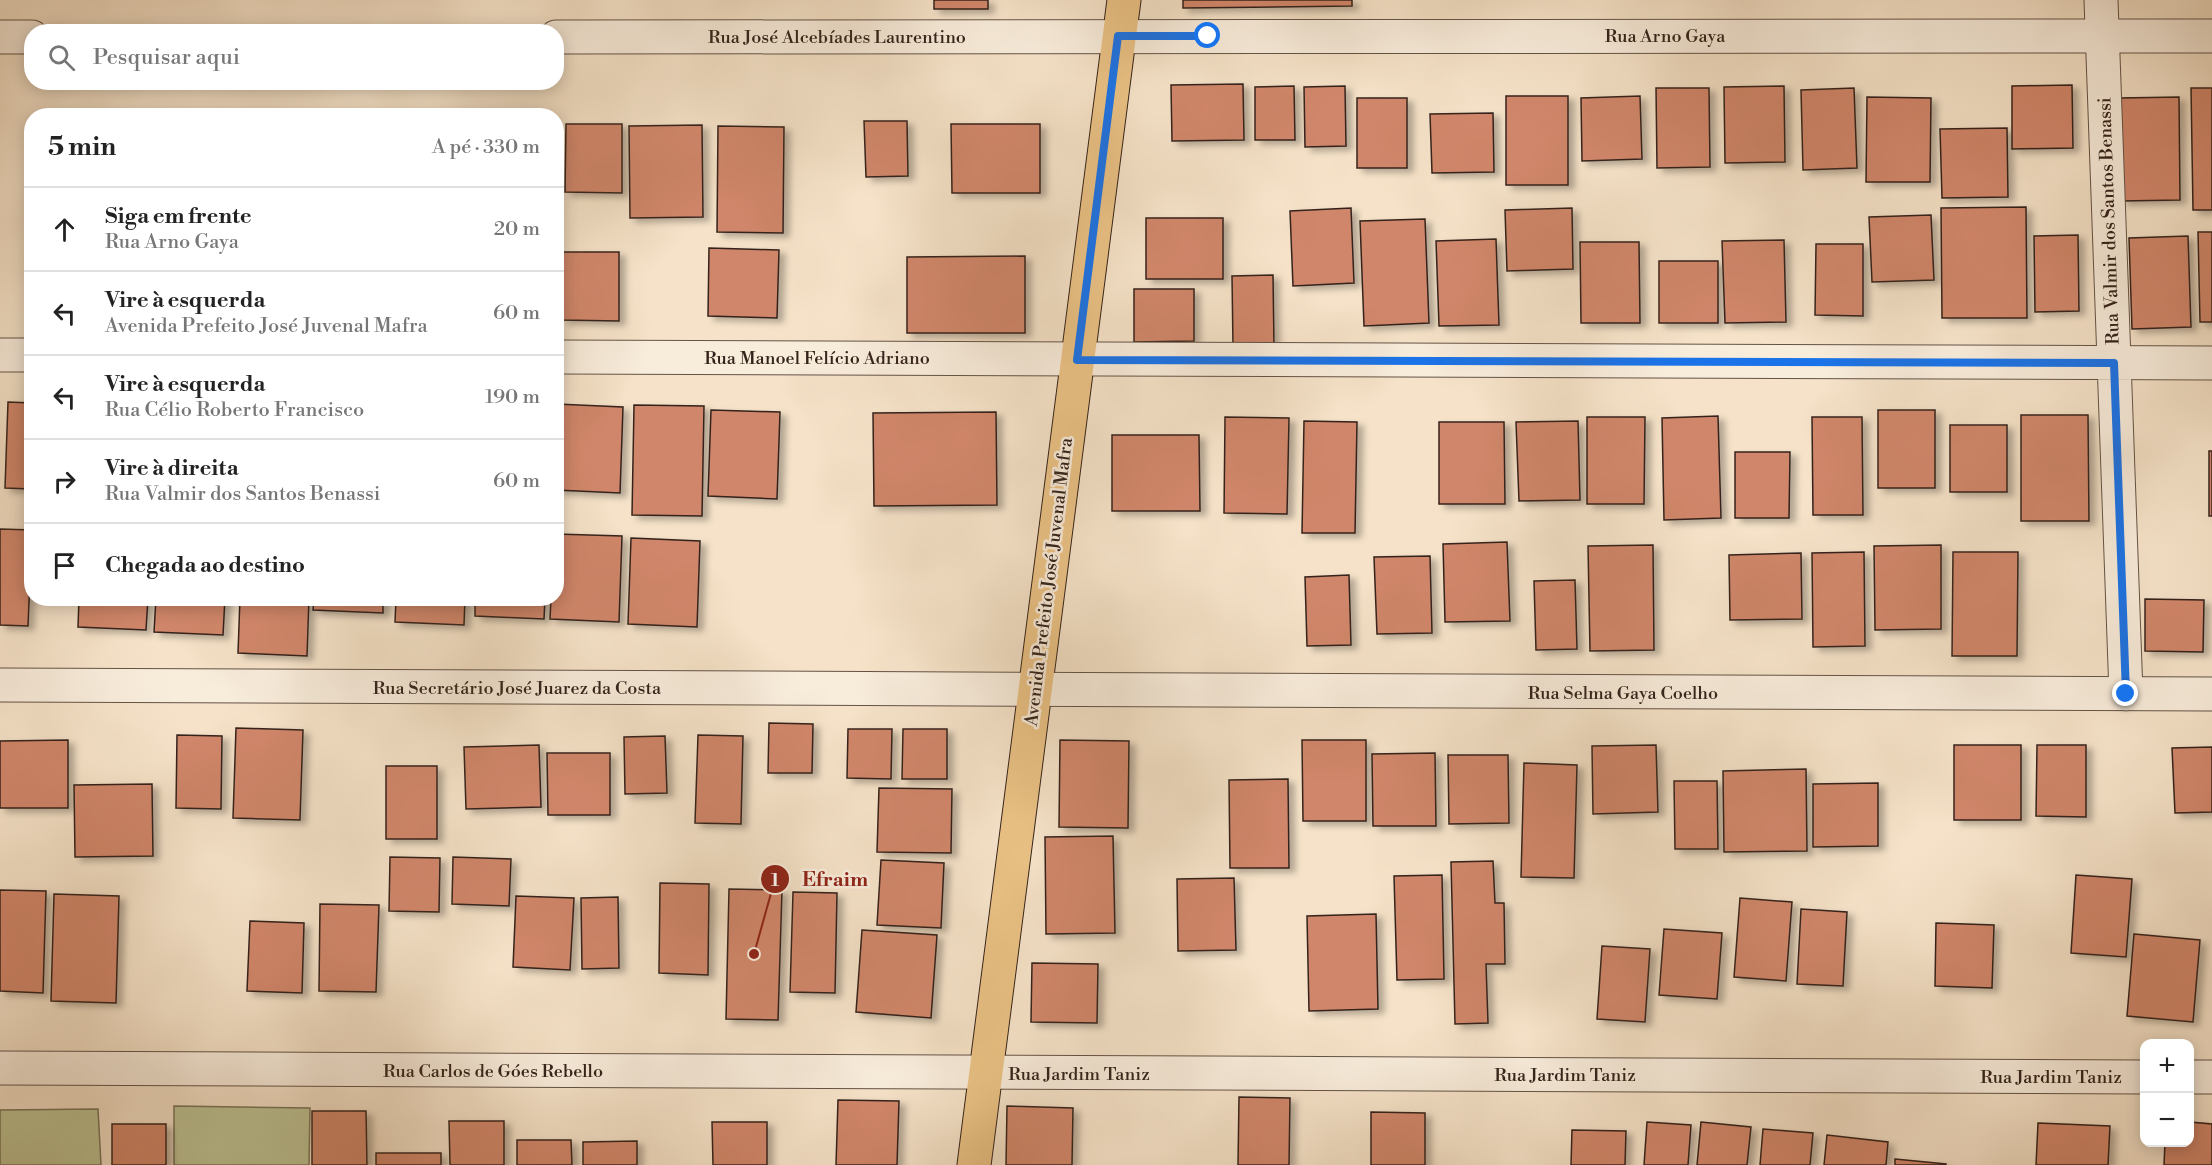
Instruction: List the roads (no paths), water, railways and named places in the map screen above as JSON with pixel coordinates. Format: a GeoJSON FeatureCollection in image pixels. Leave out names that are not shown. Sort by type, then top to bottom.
{"type":"FeatureCollection","features":[{"type":"Feature","properties":{"kind":"main road","name":"Avenida Prefeito José Juvenal Mafra"},"geometry":{"type":"LineString","coordinates":[[974,1165],[1124,0]]}},
{"type":"Feature","properties":{"kind":"street","name":"Rua Valmir dos Santos Benassi"},"geometry":{"type":"LineString","coordinates":[[2101,0],[2126,694]]}},
{"type":"Feature","properties":{"kind":"street"},"geometry":{"type":"LineString","coordinates":[[0,36],[24,36]]}},
{"type":"Feature","properties":{"kind":"street","name":"Rua José Alcebíades Laurentino"},"geometry":{"type":"LineString","coordinates":[[564,36],[1118,36]]}},
{"type":"Feature","properties":{"kind":"street","name":"Rua Arno Gaya"},"geometry":{"type":"LineString","coordinates":[[1118,36],[2212,36]]}},
{"type":"Feature","properties":{"kind":"street"},"geometry":{"type":"LineString","coordinates":[[0,355],[24,355]]}},
{"type":"Feature","properties":{"kind":"street","name":"Rua Manoel Felício Adriano"},"geometry":{"type":"LineString","coordinates":[[564,357],[2212,363]]}},
{"type":"Feature","properties":{"kind":"street","name":"Rua Secretário José Juarez da Costa"},"geometry":{"type":"LineString","coordinates":[[0,685],[1035,690]]}},
{"type":"Feature","properties":{"kind":"street","name":"Rua Selma Gaya Coelho"},"geometry":{"type":"LineString","coordinates":[[1035,690],[2212,694]]}},
{"type":"Feature","properties":{"kind":"street","name":"Rua Carlos de Góes Rebello"},"geometry":{"type":"LineString","coordinates":[[0,1068],[986,1074]]}},
{"type":"Feature","properties":{"kind":"street","name":"Rua Jardim Taniz"},"geometry":{"type":"LineString","coordinates":[[986,1074],[2140,1077]]}},
{"type":"Feature","properties":{"kind":"street"},"geometry":{"type":"LineString","coordinates":[[2194,1077],[2212,1077]]}},
{"type":"Feature","properties":{"kind":"place","name":"Efraim"},"geometry":{"type":"Point","coordinates":[754,954]}}]}
